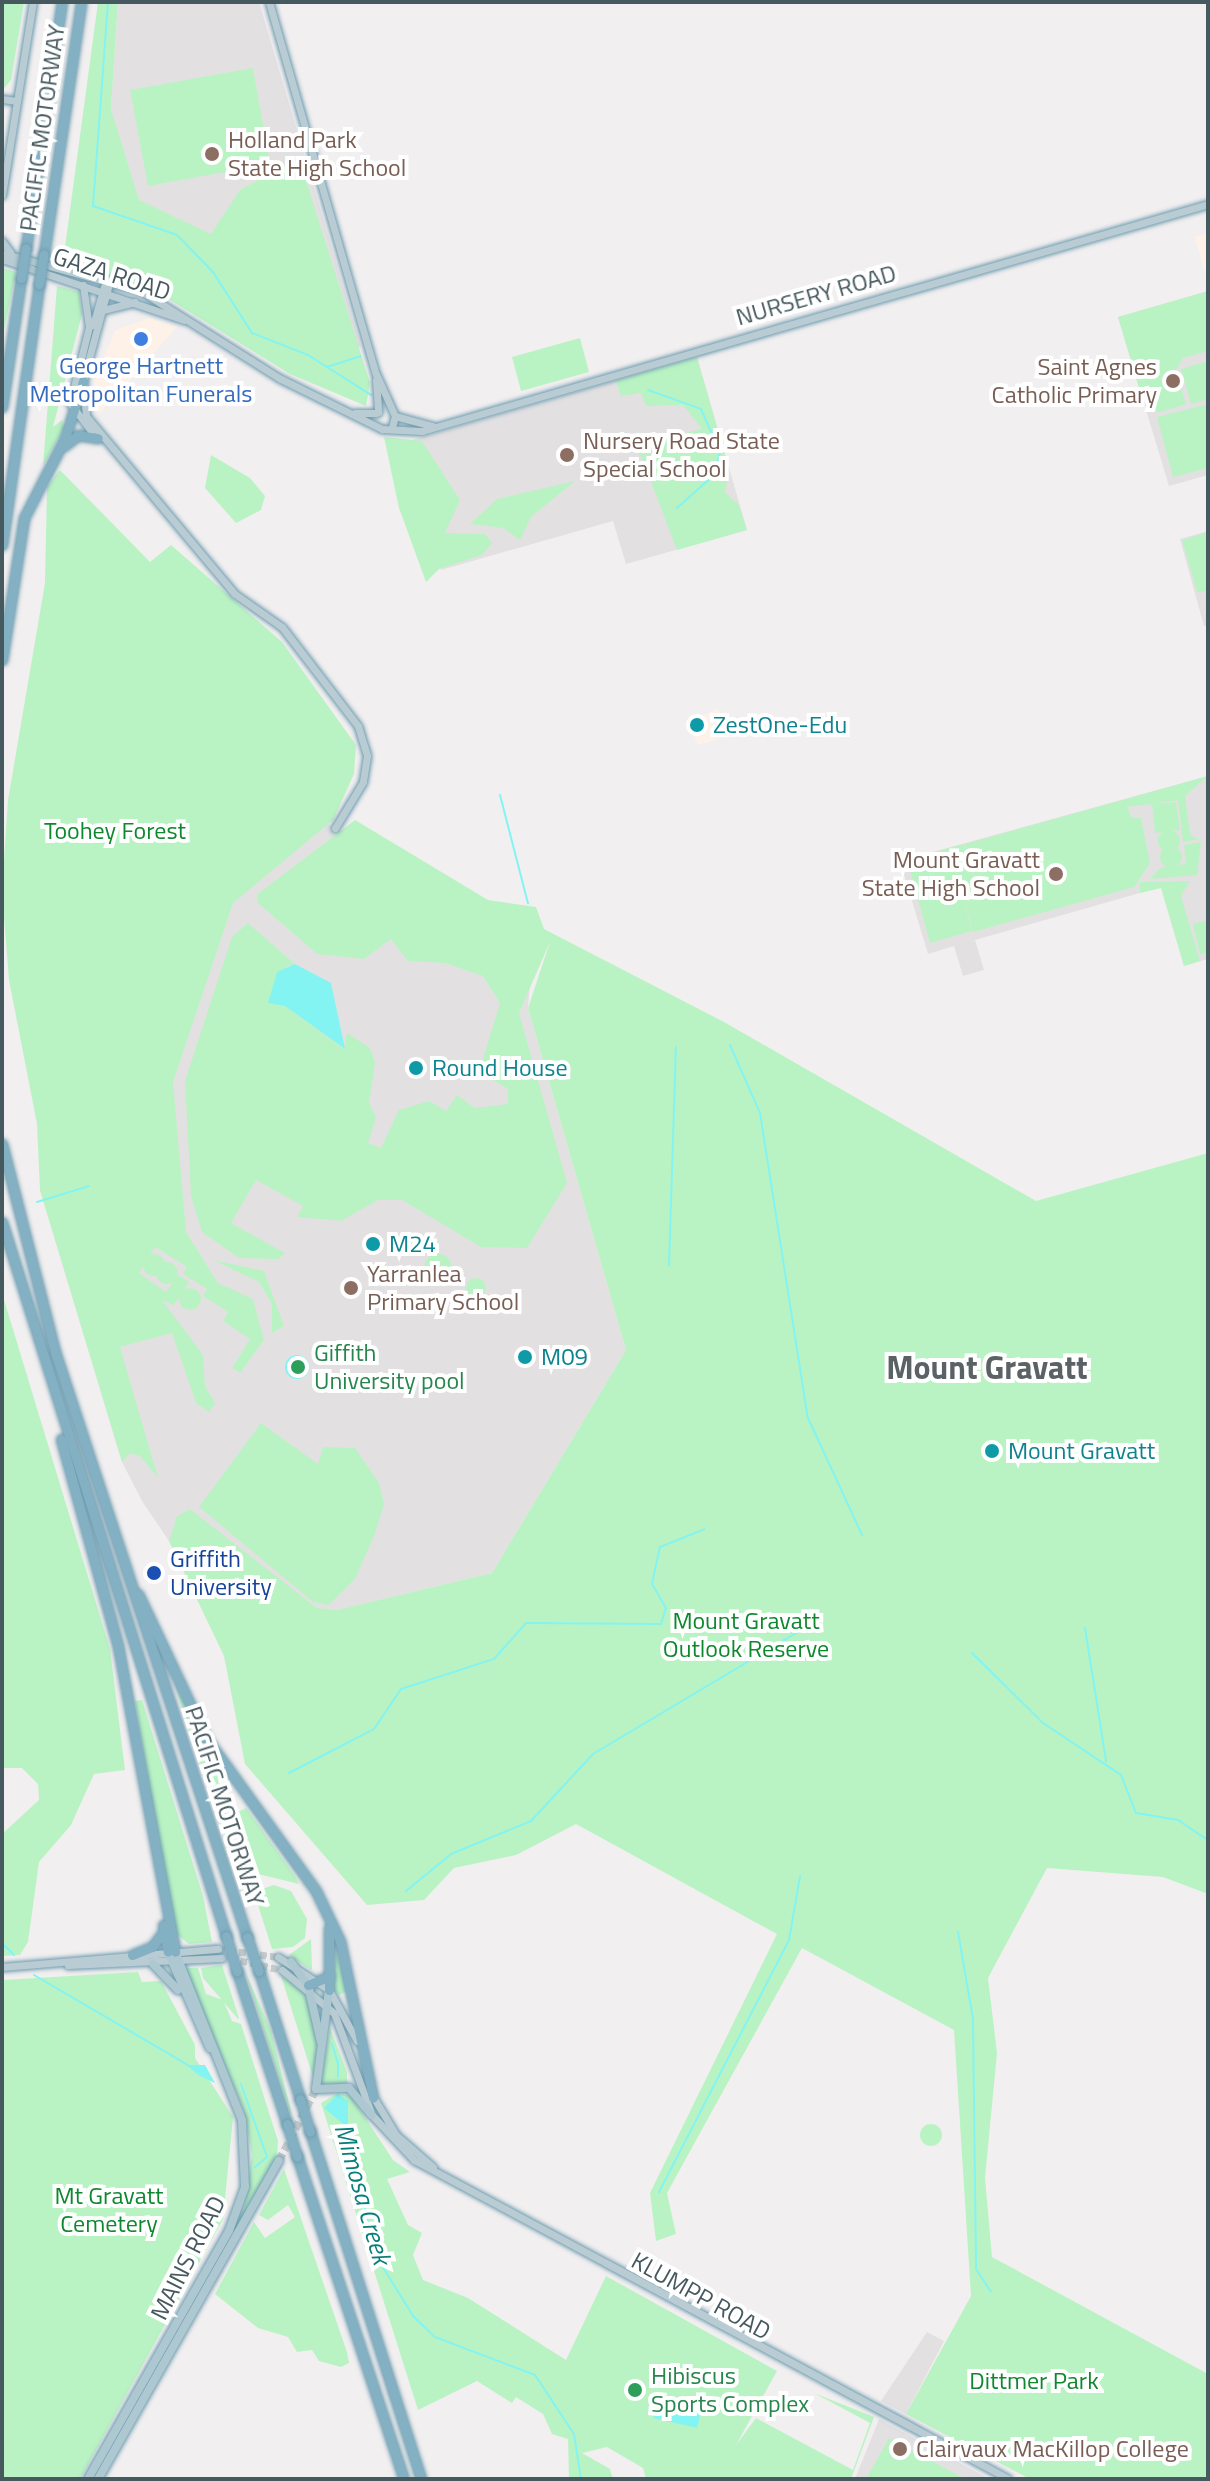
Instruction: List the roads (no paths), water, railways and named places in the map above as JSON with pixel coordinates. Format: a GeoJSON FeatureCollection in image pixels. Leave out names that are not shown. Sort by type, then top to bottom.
{"type":"FeatureCollection","features":[{"type":"Feature","properties":{"kind":"highway","name":"PACIFIC MOTORWAY"},"geometry":{"type":"LineString","coordinates":[[2,407],[62,2]]}},
{"type":"Feature","properties":{"kind":"highway","name":"PACIFIC MOTORWAY"},"geometry":{"type":"LineString","coordinates":[[2,545],[81,2]]}},
{"type":"Feature","properties":{"kind":"highway"},"geometry":{"type":"LineString","coordinates":[[2,660],[24,518],[59,451],[83,381]]}},
{"type":"Feature","properties":{"kind":"highway"},"geometry":{"type":"LineString","coordinates":[[59,451],[76,436],[99,440]]}},
{"type":"Feature","properties":{"kind":"highway","name":"PACIFIC MOTORWAY"},"geometry":{"type":"LineString","coordinates":[[2,1144],[41,1305],[421,2479]]}},
{"type":"Feature","properties":{"kind":"highway","name":"PACIFIC MOTORWAY"},"geometry":{"type":"LineString","coordinates":[[2,1222],[61,1428],[404,2479]]}},
{"type":"Feature","properties":{"kind":"highway"},"geometry":{"type":"LineString","coordinates":[[61,1428],[120,1657],[173,1957]]}},
{"type":"Feature","properties":{"kind":"highway"},"geometry":{"type":"LineString","coordinates":[[135,1591],[206,1738],[308,1879],[340,1941],[373,2098]]}},
{"type":"Feature","properties":{"kind":"highway"},"geometry":{"type":"LineString","coordinates":[[163,1906],[164,1931],[173,1957]]}},
{"type":"Feature","properties":{"kind":"highway"},"geometry":{"type":"LineString","coordinates":[[328,1920],[329,1990]]}},
{"type":"Feature","properties":{"kind":"highway"},"geometry":{"type":"LineString","coordinates":[[132,1955],[152,1947],[164,1931]]}},
{"type":"Feature","properties":{"kind":"highway"},"geometry":{"type":"LineString","coordinates":[[308,1985],[330,1976]]}},
{"type":"Feature","properties":{"kind":"main road"},"geometry":{"type":"LineString","coordinates":[[2,194],[33,2]]}},
{"type":"Feature","properties":{"kind":"main road"},"geometry":{"type":"LineString","coordinates":[[269,2],[376,374],[393,414],[392,427]]}},
{"type":"Feature","properties":{"kind":"main road"},"geometry":{"type":"LineString","coordinates":[[2,99],[17,101]]}},
{"type":"Feature","properties":{"kind":"main road","name":"NURSERY ROAD"},"geometry":{"type":"LineString","coordinates":[[376,425],[435,426],[1208,204]]}},
{"type":"Feature","properties":{"kind":"main road"},"geometry":{"type":"LineString","coordinates":[[2,241],[12,253]]}},
{"type":"Feature","properties":{"kind":"main road","name":"GAZA ROAD"},"geometry":{"type":"LineString","coordinates":[[2,256],[12,253],[110,280],[155,298],[207,332]]}},
{"type":"Feature","properties":{"kind":"main road","name":"GAZA ROAD"},"geometry":{"type":"LineString","coordinates":[[2,256],[145,303],[207,332],[376,425]]}},
{"type":"Feature","properties":{"kind":"main road"},"geometry":{"type":"LineString","coordinates":[[110,280],[86,342],[70,399],[74,413],[246,606],[282,627],[358,726],[367,756],[363,782],[335,828]]}},
{"type":"Feature","properties":{"kind":"main road"},"geometry":{"type":"LineString","coordinates":[[77,282],[89,295],[86,342]]}},
{"type":"Feature","properties":{"kind":"main road"},"geometry":{"type":"LineString","coordinates":[[99,440],[86,416],[83,381],[106,291]]}},
{"type":"Feature","properties":{"kind":"main road"},"geometry":{"type":"LineString","coordinates":[[103,310],[145,303]]}},
{"type":"Feature","properties":{"kind":"main road"},"geometry":{"type":"LineString","coordinates":[[376,374],[376,425]]}},
{"type":"Feature","properties":{"kind":"main road","name":"GAZA ROAD"},"geometry":{"type":"LineString","coordinates":[[352,412],[393,414]]}},
{"type":"Feature","properties":{"kind":"main road"},"geometry":{"type":"LineString","coordinates":[[393,414],[435,426]]}},
{"type":"Feature","properties":{"kind":"main road"},"geometry":{"type":"LineString","coordinates":[[54,1963],[153,1964],[218,1949]]}},
{"type":"Feature","properties":{"kind":"main road"},"geometry":{"type":"LineString","coordinates":[[2,1967],[132,1955],[222,1958]]}},
{"type":"Feature","properties":{"kind":"main road"},"geometry":{"type":"LineString","coordinates":[[173,1957],[179,1991]]}},
{"type":"Feature","properties":{"kind":"main road","name":"MAINS ROAD"},"geometry":{"type":"LineString","coordinates":[[88,2479],[242,2198],[245,2133],[173,1957]]}},
{"type":"Feature","properties":{"kind":"main road","name":"KLUMPP ROAD"},"geometry":{"type":"LineString","coordinates":[[278,1957],[291,1962],[329,1990],[350,2021],[373,2098],[396,2135],[437,2171]]}},
{"type":"Feature","properties":{"kind":"main road"},"geometry":{"type":"LineString","coordinates":[[291,1962],[308,1985],[324,2053]]}},
{"type":"Feature","properties":{"kind":"main road"},"geometry":{"type":"LineString","coordinates":[[153,1964],[179,1991],[215,2055]]}},
{"type":"Feature","properties":{"kind":"main road","name":"KLUMPP ROAD"},"geometry":{"type":"LineString","coordinates":[[282,1970],[308,1985],[328,2005],[349,2040],[372,2115],[406,2154],[606,2262],[773,2359],[910,2426],[1008,2479]]}},
{"type":"Feature","properties":{"kind":"main road"},"geometry":{"type":"LineString","coordinates":[[329,1990],[324,2053],[316,2089],[349,2088],[372,2115]]}},
{"type":"Feature","properties":{"kind":"main road","name":"MAINS ROAD"},"geometry":{"type":"LineString","coordinates":[[98,2479],[279,2161]]}},
{"type":"Feature","properties":{"kind":"water"},"geometry":{"type":"Polygon","coordinates":[[[295,964],[331,983],[345,1049],[285,1006],[268,1003],[277,972],[295,964]]]}},
{"type":"Feature","properties":{"kind":"water","name":"Giffith University pool"},"geometry":{"type":"Polygon","coordinates":[[[292,1355],[302,1355],[309,1362],[309,1372],[302,1379],[292,1379],[285,1372],[285,1362],[292,1355]]]}},
{"type":"Feature","properties":{"kind":"water"},"geometry":{"type":"Polygon","coordinates":[[[186,2065],[205,2065],[215,2083],[200,2076],[186,2065]]]}},
{"type":"Feature","properties":{"kind":"water"},"geometry":{"type":"Polygon","coordinates":[[[338,2094],[348,2101],[348,2128],[324,2108],[338,2094]]]}},
{"type":"Feature","properties":{"kind":"water"},"geometry":{"type":"Polygon","coordinates":[[[657,2401],[701,2412],[697,2428],[653,2418],[657,2401]]]}},
{"type":"Feature","properties":{"kind":"waterway"},"geometry":{"type":"LineString","coordinates":[[108,2],[93,206],[177,235],[213,272],[252,333],[308,355],[371,395]]}},
{"type":"Feature","properties":{"kind":"waterway"},"geometry":{"type":"LineString","coordinates":[[327,367],[360,356]]}},
{"type":"Feature","properties":{"kind":"waterway"},"geometry":{"type":"LineString","coordinates":[[648,390],[701,409],[720,452],[714,475],[677,508]]}},
{"type":"Feature","properties":{"kind":"waterway"},"geometry":{"type":"LineString","coordinates":[[500,795],[528,903]]}},
{"type":"Feature","properties":{"kind":"waterway"},"geometry":{"type":"LineString","coordinates":[[730,1045],[760,1113],[808,1418],[862,1535]]}},
{"type":"Feature","properties":{"kind":"waterway"},"geometry":{"type":"LineString","coordinates":[[669,1266],[676,1047]]}},
{"type":"Feature","properties":{"kind":"waterway"},"geometry":{"type":"LineString","coordinates":[[37,1202],[89,1186]]}},
{"type":"Feature","properties":{"kind":"waterway"},"geometry":{"type":"LineString","coordinates":[[289,1773],[374,1729],[401,1689],[494,1659],[526,1623],[661,1624],[666,1608],[652,1584],[660,1547],[705,1529]]}},
{"type":"Feature","properties":{"kind":"waterway"},"geometry":{"type":"LineString","coordinates":[[406,1891],[451,1854],[531,1821],[593,1754],[821,1618]]}},
{"type":"Feature","properties":{"kind":"waterway"},"geometry":{"type":"LineString","coordinates":[[1085,1628],[1106,1761]]}},
{"type":"Feature","properties":{"kind":"waterway"},"geometry":{"type":"LineString","coordinates":[[972,1653],[1043,1723],[1121,1775],[1136,1813],[1178,1820],[1208,1840]]}},
{"type":"Feature","properties":{"kind":"waterway"},"geometry":{"type":"LineString","coordinates":[[659,2192],[789,1940],[800,1876]]}},
{"type":"Feature","properties":{"kind":"waterway"},"geometry":{"type":"LineString","coordinates":[[958,1932],[973,2019],[976,2269],[991,2292]]}},
{"type":"Feature","properties":{"kind":"waterway","name":"Mimosa Creek"},"geometry":{"type":"LineString","coordinates":[[2,1943],[14,1955]]}},
{"type":"Feature","properties":{"kind":"waterway","name":"Mimosa Creek"},"geometry":{"type":"LineString","coordinates":[[34,1975],[188,2065]]}},
{"type":"Feature","properties":{"kind":"waterway"},"geometry":{"type":"LineString","coordinates":[[332,2044],[338,2064]]}},
{"type":"Feature","properties":{"kind":"waterway"},"geometry":{"type":"LineString","coordinates":[[338,2061],[338,2077]]}},
{"type":"Feature","properties":{"kind":"waterway"},"geometry":{"type":"LineString","coordinates":[[241,2084],[267,2157],[255,2167]]}},
{"type":"Feature","properties":{"kind":"waterway","name":"Mimosa Creek"},"geometry":{"type":"LineString","coordinates":[[346,2128],[376,2256],[413,2316],[435,2337],[535,2375],[574,2434],[581,2479]]}},
{"type":"Feature","properties":{"kind":"tunnel"},"geometry":{"type":"LineString","coordinates":[[218,1949],[278,1957]]}},
{"type":"Feature","properties":{"kind":"tunnel"},"geometry":{"type":"LineString","coordinates":[[230,1958],[282,1970]]}},
{"type":"Feature","properties":{"kind":"tunnel"},"geometry":{"type":"LineString","coordinates":[[279,2161],[316,2089]]}},
{"type":"Feature","properties":{"kind":"place","name":"Holland Park State High School"},"geometry":{"type":"Point","coordinates":[212,154]}},
{"type":"Feature","properties":{"kind":"place","name":"George Hartnett Metropolitan Funerals"},"geometry":{"type":"Point","coordinates":[141,339]}},
{"type":"Feature","properties":{"kind":"place","name":"Saint Agnes Catholic Primary"},"geometry":{"type":"Point","coordinates":[1173,381]}},
{"type":"Feature","properties":{"kind":"place","name":"Nursery Road State Special School"},"geometry":{"type":"Point","coordinates":[567,455]}},
{"type":"Feature","properties":{"kind":"place","name":"ZestOne-Edu"},"geometry":{"type":"Point","coordinates":[697,725]}},
{"type":"Feature","properties":{"kind":"place","name":"Mount Gravatt State High School"},"geometry":{"type":"Point","coordinates":[1056,874]}},
{"type":"Feature","properties":{"kind":"place","name":"Round House"},"geometry":{"type":"Point","coordinates":[416,1068]}},
{"type":"Feature","properties":{"kind":"place","name":"M24"},"geometry":{"type":"Point","coordinates":[373,1244]}},
{"type":"Feature","properties":{"kind":"place","name":"Yarranlea Primary School"},"geometry":{"type":"Point","coordinates":[351,1288]}},
{"type":"Feature","properties":{"kind":"place","name":"M09"},"geometry":{"type":"Point","coordinates":[525,1357]}},
{"type":"Feature","properties":{"kind":"place","name":"Giffith University pool"},"geometry":{"type":"Point","coordinates":[298,1367]}},
{"type":"Feature","properties":{"kind":"place","name":"Mount Gravatt"},"geometry":{"type":"Point","coordinates":[992,1451]}},
{"type":"Feature","properties":{"kind":"place","name":"Griffith University"},"geometry":{"type":"Point","coordinates":[154,1573]}},
{"type":"Feature","properties":{"kind":"place","name":"Hibiscus Sports Complex"},"geometry":{"type":"Point","coordinates":[635,2390]}},
{"type":"Feature","properties":{"kind":"place","name":"Clairvaux MacKillop College"},"geometry":{"type":"Point","coordinates":[900,2449]}},
{"type":"Feature","properties":{"kind":"district","name":"Mount Gravatt"},"geometry":{"type":"Point","coordinates":[987,1367]}},
{"type":"Feature","properties":{"kind":"park label","name":"Toohey Forest"},"geometry":{"type":"Point","coordinates":[115,831]}},
{"type":"Feature","properties":{"kind":"park label","name":"Mount Gravatt Outlook Reserve"},"geometry":{"type":"Point","coordinates":[746,1635]}},
{"type":"Feature","properties":{"kind":"park label","name":"Mt Gravatt Cemetery"},"geometry":{"type":"Point","coordinates":[109,2210]}},
{"type":"Feature","properties":{"kind":"park label","name":"Dittmer Park"},"geometry":{"type":"Point","coordinates":[1034,2381]}}]}
